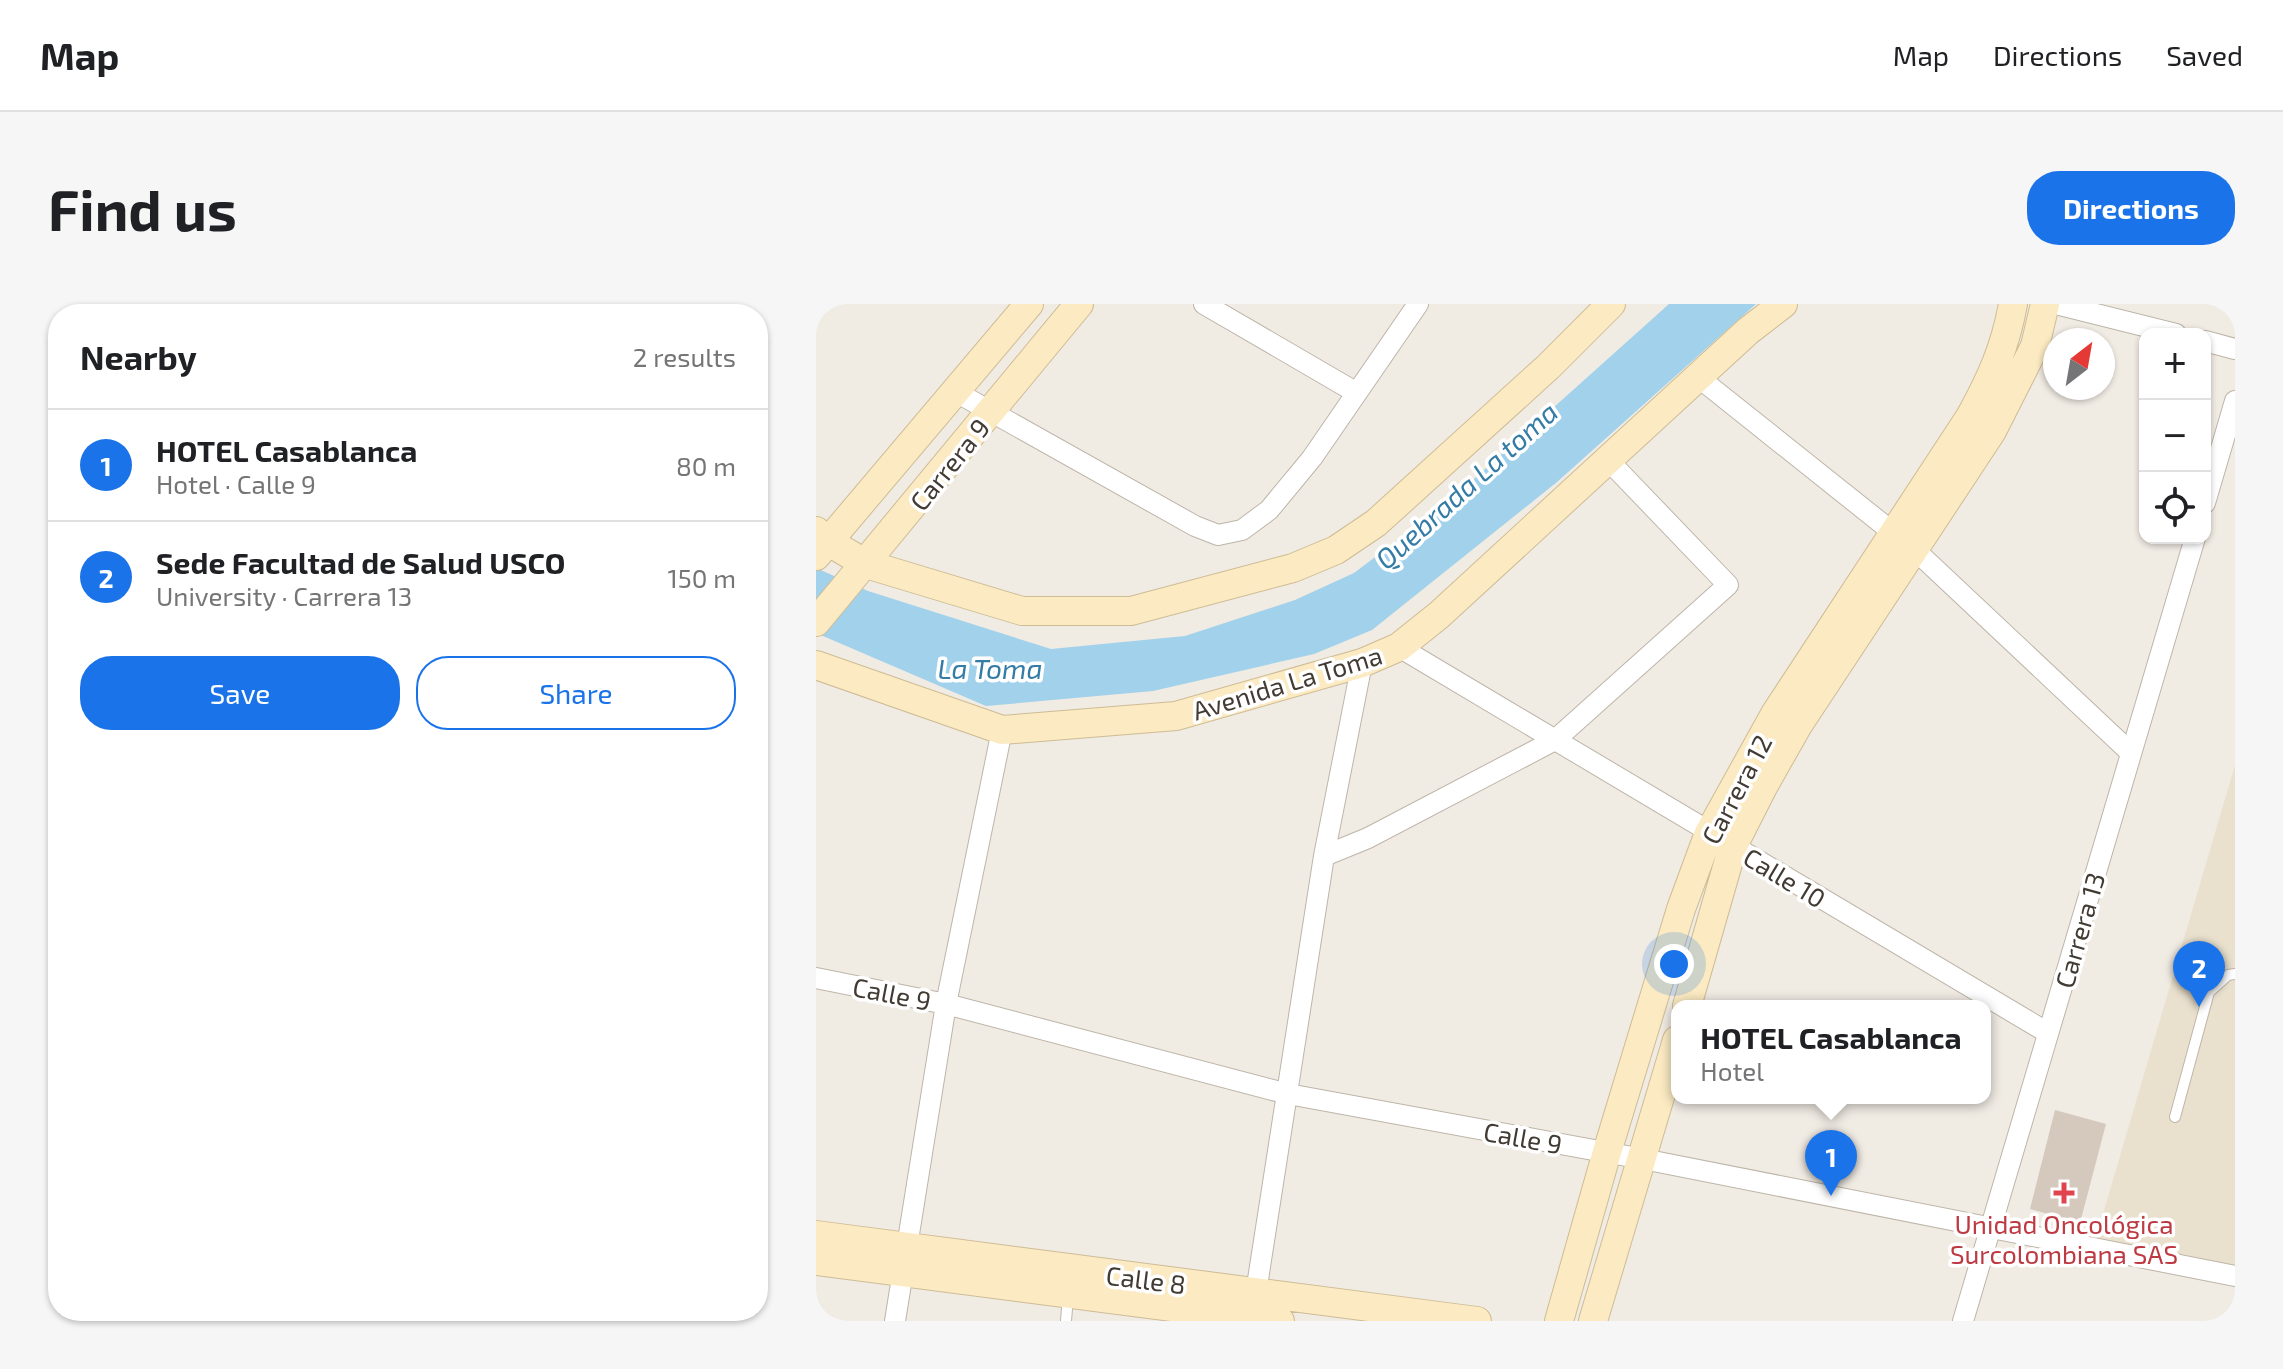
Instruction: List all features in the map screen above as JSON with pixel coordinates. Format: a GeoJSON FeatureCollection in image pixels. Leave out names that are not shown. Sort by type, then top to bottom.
{"type":"FeatureCollection","features":[{"type":"Feature","properties":{"kind":"main road","name":"Carrera 9"},"geometry":{"type":"LineString","coordinates":[[820,546],[1029,304]]}},
{"type":"Feature","properties":{"kind":"main road","name":"Carrera 9"},"geometry":{"type":"LineString","coordinates":[[816,622],[1079,304]]}},
{"type":"Feature","properties":{"kind":"main road"},"geometry":{"type":"LineString","coordinates":[[820,546],[860,570],[1022,611],[1054,613],[1131,611],[1293,568],[1336,550],[1376,523],[1548,367],[1611,304]]}},
{"type":"Feature","properties":{"kind":"main road","name":"Avenida La Toma"},"geometry":{"type":"LineString","coordinates":[[816,665],[1002,730],[1176,716],[1362,663],[1399,647],[1439,615],[1748,331],[1783,304]]}},
{"type":"Feature","properties":{"kind":"main road","name":"Carrera 12"},"geometry":{"type":"LineString","coordinates":[[1559,1321],[1681,909],[1721,839],[1764,785],[1905,542],[1992,377],[2007,335],[2013,304]]}},
{"type":"Feature","properties":{"kind":"main road","name":"Carrera 12"},"geometry":{"type":"LineString","coordinates":[[1905,542],[1992,431],[2035,346],[2045,304]]}},
{"type":"Feature","properties":{"kind":"main road","name":"Carrera 12"},"geometry":{"type":"LineString","coordinates":[[1688,1000],[1721,839]]}},
{"type":"Feature","properties":{"kind":"main road"},"geometry":{"type":"LineString","coordinates":[[1593,1321],[1671,1061]]}},
{"type":"Feature","properties":{"kind":"main road","name":"Calle 8"},"geometry":{"type":"LineString","coordinates":[[816,1235],[1067,1308],[1477,1321]]}},
{"type":"Feature","properties":{"kind":"main road","name":"Calle 8"},"geometry":{"type":"LineString","coordinates":[[816,1261],[904,1260],[1260,1313]]}},
{"type":"Feature","properties":{"kind":"street"},"geometry":{"type":"LineString","coordinates":[[1204,304],[1357,393]]}},
{"type":"Feature","properties":{"kind":"street"},"geometry":{"type":"LineString","coordinates":[[956,392],[1195,526],[1218,535],[1242,530],[1269,510],[1312,458],[1418,304]]}},
{"type":"Feature","properties":{"kind":"street"},"geometry":{"type":"LineString","coordinates":[[2056,304],[2152,328]]}},
{"type":"Feature","properties":{"kind":"street"},"geometry":{"type":"LineString","coordinates":[[2211,343],[2235,349]]}},
{"type":"Feature","properties":{"kind":"street"},"geometry":{"type":"LineString","coordinates":[[1698,377],[1905,542],[2131,753]]}},
{"type":"Feature","properties":{"kind":"street"},"geometry":{"type":"LineString","coordinates":[[2211,483],[2235,401]]}},
{"type":"Feature","properties":{"kind":"street"},"geometry":{"type":"LineString","coordinates":[[1324,856],[1368,838],[1555,740],[1728,585],[1608,460]]}},
{"type":"Feature","properties":{"kind":"street","name":"Carrera 13"},"geometry":{"type":"LineString","coordinates":[[1963,1321],[2193,544]]}},
{"type":"Feature","properties":{"kind":"street","name":"Calle 10"},"geometry":{"type":"LineString","coordinates":[[1399,647],[2048,1033]]}},
{"type":"Feature","properties":{"kind":"street"},"geometry":{"type":"LineString","coordinates":[[1260,1313],[1288,1094],[1324,856],[1362,663]]}},
{"type":"Feature","properties":{"kind":"street"},"geometry":{"type":"LineString","coordinates":[[895,1321],[946,1004],[1002,730]]}},
{"type":"Feature","properties":{"kind":"street","name":"Calle 9"},"geometry":{"type":"LineString","coordinates":[[816,978],[946,1004],[1288,1094],[1607,1152],[2235,1276]]}},
{"type":"Feature","properties":{"kind":"lane"},"geometry":{"type":"LineString","coordinates":[[2175,1117],[2209,992],[2228,975],[2235,974]]}},
{"type":"Feature","properties":{"kind":"shaded area"},"geometry":{"type":"Polygon","coordinates":[[[2235,765],[2235,1276],[2093,1248],[2235,765]]]}},
{"type":"Feature","properties":{"kind":"water","name":"La Toma"},"geometry":{"type":"Polygon","coordinates":[[[1669,304],[1756,304],[1557,482],[1372,630],[1314,654],[1153,691],[986,706],[816,633],[816,568],[868,591],[1051,649],[1185,636],[1295,600],[1354,573],[1447,503],[1669,304]]]}},
{"type":"Feature","properties":{"kind":"building"},"geometry":{"type":"Polygon","coordinates":[[[2055,1110],[2106,1124],[2080,1223],[2030,1209],[2055,1110]]]}},
{"type":"Feature","properties":{"kind":"place","name":"Sede Facultad de Salud USCO"},"geometry":{"type":"Point","coordinates":[2199,1007]}},
{"type":"Feature","properties":{"kind":"place","name":"Unidad Oncológica Surcolombiana SAS"},"geometry":{"type":"Point","coordinates":[2064,1193]}},
{"type":"Feature","properties":{"kind":"place","name":"HOTEL Casablanca"},"geometry":{"type":"Point","coordinates":[1831,1196]}},
{"type":"Feature","properties":{"kind":"water label","name":"Quebrada La toma"},"geometry":{"type":"Point","coordinates":[1466,485]}}]}
